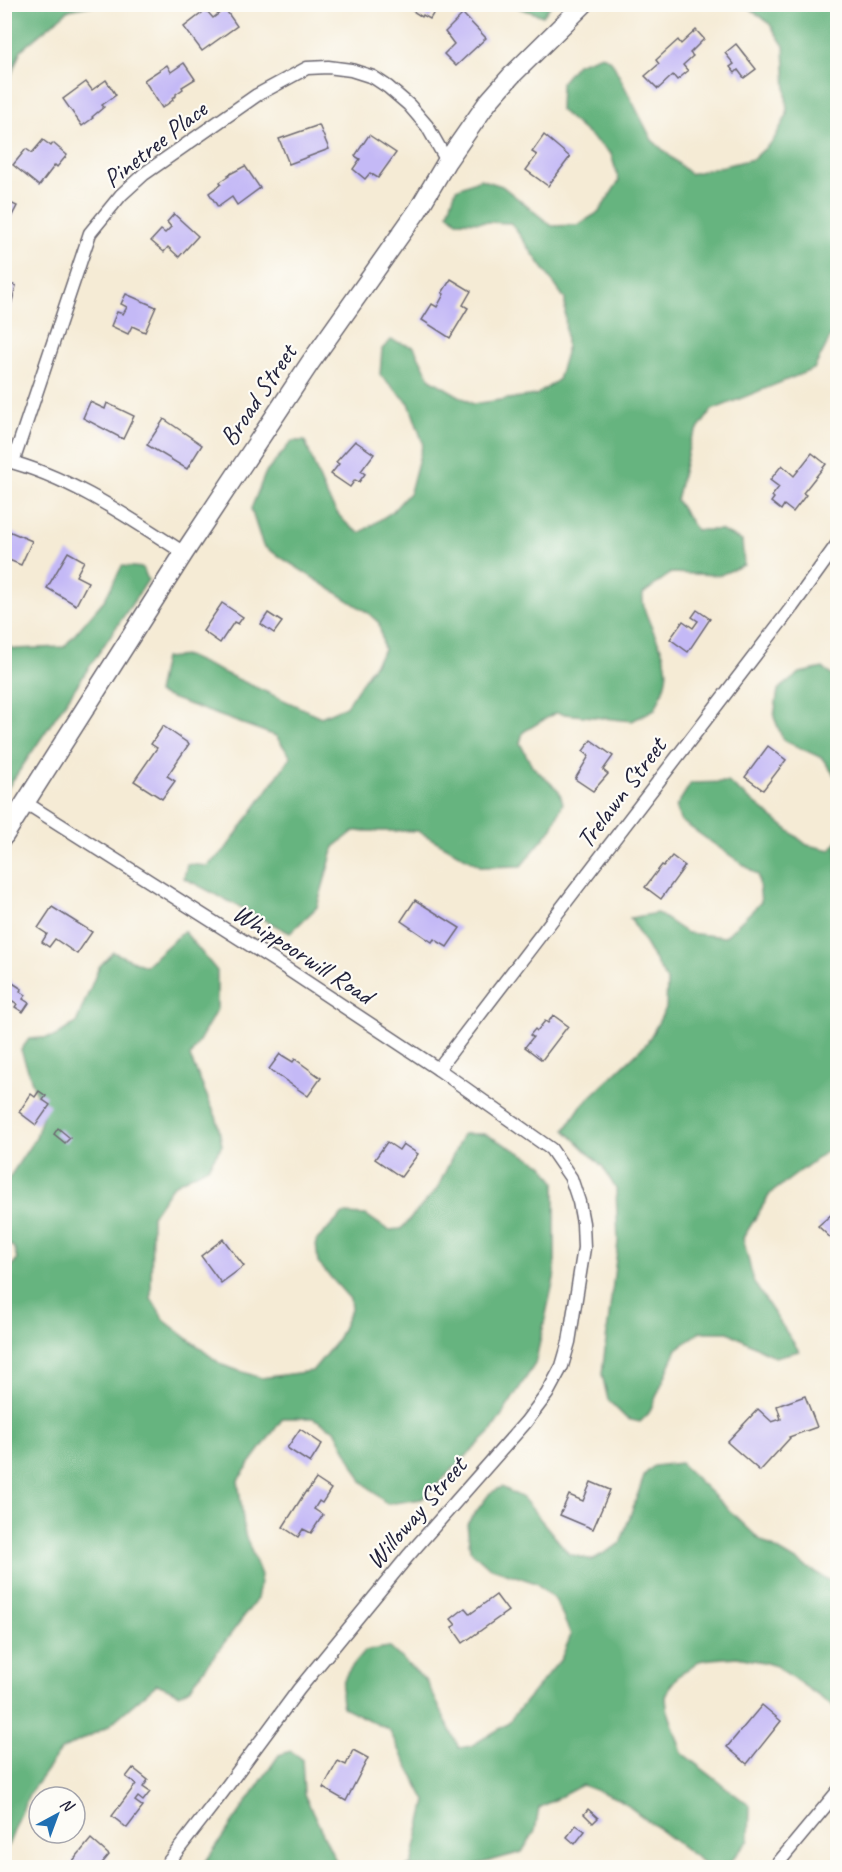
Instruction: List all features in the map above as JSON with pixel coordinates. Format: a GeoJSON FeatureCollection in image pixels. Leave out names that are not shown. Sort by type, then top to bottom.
{"type":"FeatureCollection","features":[{"type":"Feature","properties":{"kind":"street","name":"Broad Street"},"geometry":{"type":"LineString","coordinates":[[4,836],[184,553],[310,363],[418,210],[447,161],[488,102],[584,4]]}},
{"type":"Feature","properties":{"kind":"street","name":"Pinetree Place"},"geometry":{"type":"LineString","coordinates":[[9,461],[90,233],[121,195],[144,174],[257,95],[307,68],[351,69],[373,77],[409,105],[427,126],[447,161]]}},
{"type":"Feature","properties":{"kind":"street"},"geometry":{"type":"LineString","coordinates":[[9,461],[69,484],[110,506],[184,553]]}},
{"type":"Feature","properties":{"kind":"street","name":"Trelawn Street"},"geometry":{"type":"LineString","coordinates":[[438,1069],[792,607],[837,543]]}},
{"type":"Feature","properties":{"kind":"street","name":"Whippoorwill Road"},"geometry":{"type":"LineString","coordinates":[[26,803],[275,961],[438,1069],[551,1149]]}},
{"type":"Feature","properties":{"kind":"street","name":"Willoway Street"},"geometry":{"type":"LineString","coordinates":[[164,1868],[299,1689],[408,1556],[526,1422],[547,1394],[562,1366],[569,1342],[584,1248],[579,1202],[571,1178],[551,1149]]}},
{"type":"Feature","properties":{"kind":"street"},"geometry":{"type":"LineString","coordinates":[[774,1868],[837,1791]]}},
{"type":"Feature","properties":{"kind":"green space"},"geometry":{"type":"Polygon","coordinates":[[[5,4],[95,5],[69,10],[21,50],[5,91],[5,4]]]}},
{"type":"Feature","properties":{"kind":"green space"},"geometry":{"type":"Polygon","coordinates":[[[516,5],[551,5],[543,16],[516,5]]]}},
{"type":"Feature","properties":{"kind":"green space"},"geometry":{"type":"Polygon","coordinates":[[[744,5],[837,5],[837,330],[831,336],[814,369],[712,410],[691,439],[676,500],[696,530],[720,530],[742,541],[744,565],[720,575],[671,573],[643,594],[645,610],[665,659],[667,676],[655,709],[632,721],[555,713],[523,732],[520,743],[532,766],[559,791],[563,803],[552,828],[521,866],[482,867],[418,831],[354,831],[334,847],[317,907],[290,933],[184,878],[187,864],[207,866],[225,850],[291,757],[276,736],[157,693],[164,658],[187,656],[321,717],[346,706],[384,650],[379,623],[367,612],[263,546],[251,509],[265,474],[292,441],[305,441],[325,493],[340,517],[349,526],[360,533],[392,512],[410,492],[423,443],[409,403],[380,375],[382,349],[391,340],[414,347],[430,379],[473,404],[536,395],[558,380],[566,353],[565,299],[511,223],[457,221],[448,213],[456,189],[480,179],[502,186],[552,226],[578,225],[599,212],[619,181],[611,154],[560,110],[561,83],[577,64],[602,55],[612,62],[652,140],[690,174],[753,159],[773,141],[787,115],[784,46],[769,23],[744,5]]]}},
{"type":"Feature","properties":{"kind":"green space"},"geometry":{"type":"Polygon","coordinates":[[[122,566],[143,568],[148,580],[5,792],[5,645],[15,649],[64,647],[105,599],[122,566]]]}},
{"type":"Feature","properties":{"kind":"green space"},"geometry":{"type":"Polygon","coordinates":[[[823,668],[837,680],[837,779],[822,758],[783,740],[774,717],[778,690],[800,673],[823,668]]]}},
{"type":"Feature","properties":{"kind":"green space"},"geometry":{"type":"Polygon","coordinates":[[[728,782],[807,845],[831,850],[837,841],[837,1152],[827,1151],[770,1194],[743,1238],[754,1283],[799,1351],[775,1357],[728,1332],[700,1332],[677,1349],[649,1413],[640,1422],[627,1419],[608,1400],[602,1374],[618,1242],[616,1189],[603,1167],[565,1130],[581,1106],[647,1043],[666,1008],[667,981],[630,918],[657,913],[687,933],[725,937],[761,902],[758,875],[680,820],[676,807],[691,783],[728,782]]]}},
{"type":"Feature","properties":{"kind":"green space"},"geometry":{"type":"Polygon","coordinates":[[[184,931],[217,971],[217,1009],[190,1057],[217,1119],[222,1145],[208,1167],[173,1185],[152,1216],[151,1298],[165,1321],[222,1365],[261,1378],[312,1371],[336,1342],[351,1309],[350,1299],[318,1263],[316,1241],[343,1214],[366,1215],[388,1230],[401,1229],[437,1189],[463,1134],[485,1134],[542,1164],[555,1182],[555,1274],[535,1364],[490,1433],[422,1499],[387,1504],[362,1481],[335,1430],[313,1418],[283,1418],[238,1480],[245,1535],[261,1575],[257,1599],[191,1687],[180,1694],[157,1684],[107,1727],[61,1750],[36,1785],[27,1785],[27,1799],[5,1853],[4,1277],[17,1259],[14,1248],[5,1241],[5,1184],[36,1137],[43,1114],[21,1050],[29,1039],[54,1037],[76,1023],[99,967],[113,952],[145,966],[184,931]]]}},
{"type":"Feature","properties":{"kind":"green space"},"geometry":{"type":"Polygon","coordinates":[[[680,1463],[759,1539],[837,1585],[837,1709],[776,1666],[737,1657],[699,1661],[678,1676],[666,1696],[667,1708],[682,1753],[750,1806],[749,1840],[726,1867],[709,1867],[619,1799],[582,1785],[539,1808],[535,1831],[522,1852],[468,1867],[406,1867],[411,1865],[426,1801],[389,1730],[343,1707],[341,1690],[350,1670],[365,1651],[389,1647],[427,1682],[459,1748],[471,1746],[506,1725],[561,1659],[571,1635],[556,1601],[536,1583],[489,1567],[470,1550],[467,1524],[490,1493],[502,1487],[523,1498],[569,1554],[592,1560],[620,1544],[645,1474],[654,1466],[680,1463]]]}},
{"type":"Feature","properties":{"kind":"green space"},"geometry":{"type":"Polygon","coordinates":[[[291,1751],[302,1759],[304,1794],[339,1867],[202,1867],[279,1755],[291,1751]]]}},
{"type":"Feature","properties":{"kind":"building"},"geometry":{"type":"Polygon","coordinates":[[[406,4],[439,4],[430,19],[423,15],[422,17],[405,6],[406,4]]]}},
{"type":"Feature","properties":{"kind":"building"},"geometry":{"type":"Polygon","coordinates":[[[225,9],[237,26],[202,51],[184,27],[206,10],[213,18],[225,9]]]}},
{"type":"Feature","properties":{"kind":"building"},"geometry":{"type":"Polygon","coordinates":[[[463,14],[486,38],[456,66],[444,54],[454,44],[445,32],[463,14]]]}},
{"type":"Feature","properties":{"kind":"building"},"geometry":{"type":"Polygon","coordinates":[[[696,30],[704,39],[690,53],[693,56],[683,65],[688,71],[677,80],[673,75],[658,89],[645,76],[659,64],[656,60],[678,40],[681,44],[696,30]]]}},
{"type":"Feature","properties":{"kind":"building"},"geometry":{"type":"Polygon","coordinates":[[[736,44],[756,69],[744,78],[738,70],[735,73],[730,67],[734,64],[725,53],[736,44]]]}},
{"type":"Feature","properties":{"kind":"building"},"geometry":{"type":"Polygon","coordinates":[[[184,63],[195,79],[182,87],[183,89],[172,98],[173,100],[162,108],[144,80],[167,65],[171,72],[184,63]]]}},
{"type":"Feature","properties":{"kind":"building"},"geometry":{"type":"Polygon","coordinates":[[[106,80],[116,95],[102,105],[104,107],[82,126],[63,99],[86,82],[92,90],[106,80]]]}},
{"type":"Feature","properties":{"kind":"building"},"geometry":{"type":"Polygon","coordinates":[[[319,125],[329,149],[289,164],[279,139],[319,125]]]}},
{"type":"Feature","properties":{"kind":"building"},"geometry":{"type":"Polygon","coordinates":[[[369,135],[396,153],[378,178],[370,173],[365,179],[353,169],[360,159],[355,156],[369,135]]]}},
{"type":"Feature","properties":{"kind":"building"},"geometry":{"type":"Polygon","coordinates":[[[544,135],[570,157],[548,186],[526,170],[537,155],[532,152],[544,135]]]}},
{"type":"Feature","properties":{"kind":"building"},"geometry":{"type":"Polygon","coordinates":[[[43,140],[51,146],[53,143],[67,155],[57,167],[55,165],[39,186],[13,165],[26,149],[32,153],[43,140]]]}},
{"type":"Feature","properties":{"kind":"building"},"geometry":{"type":"Polygon","coordinates":[[[245,166],[260,188],[237,205],[232,197],[218,207],[209,193],[228,175],[245,166]]]}},
{"type":"Feature","properties":{"kind":"building"},"geometry":{"type":"Polygon","coordinates":[[[4,200],[17,206],[4,231],[4,200]]]}},
{"type":"Feature","properties":{"kind":"building"},"geometry":{"type":"Polygon","coordinates":[[[174,214],[198,236],[179,257],[168,247],[164,252],[151,241],[161,230],[165,233],[171,227],[167,222],[174,214]]]}},
{"type":"Feature","properties":{"kind":"building"},"geometry":{"type":"Polygon","coordinates":[[[451,279],[471,291],[463,305],[468,308],[450,338],[422,320],[432,304],[437,307],[451,279]]]}},
{"type":"Feature","properties":{"kind":"building"},"geometry":{"type":"Polygon","coordinates":[[[5,282],[16,286],[5,328],[5,282]]]}},
{"type":"Feature","properties":{"kind":"building"},"geometry":{"type":"Polygon","coordinates":[[[126,294],[156,307],[145,332],[132,326],[128,334],[111,326],[117,312],[123,314],[127,307],[121,304],[126,294]]]}},
{"type":"Feature","properties":{"kind":"building"},"geometry":{"type":"Polygon","coordinates":[[[90,402],[105,409],[107,403],[134,416],[123,439],[83,418],[90,402]]]}},
{"type":"Feature","properties":{"kind":"building"},"geometry":{"type":"Polygon","coordinates":[[[164,419],[202,445],[187,469],[147,445],[164,419]]]}},
{"type":"Feature","properties":{"kind":"building"},"geometry":{"type":"Polygon","coordinates":[[[355,441],[374,454],[361,471],[365,474],[359,482],[355,480],[350,487],[331,474],[339,464],[336,462],[355,441]]]}},
{"type":"Feature","properties":{"kind":"building"},"geometry":{"type":"Polygon","coordinates":[[[812,453],[826,464],[803,493],[806,495],[793,512],[784,505],[781,510],[771,502],[774,498],[772,496],[779,487],[770,480],[782,465],[794,476],[812,453]]]}},
{"type":"Feature","properties":{"kind":"building"},"geometry":{"type":"Polygon","coordinates":[[[4,529],[32,541],[21,565],[4,558],[4,529]]]}},
{"type":"Feature","properties":{"kind":"building"},"geometry":{"type":"Polygon","coordinates":[[[68,552],[84,561],[76,576],[88,582],[76,605],[47,588],[68,552]]]}},
{"type":"Feature","properties":{"kind":"building"},"geometry":{"type":"Polygon","coordinates":[[[222,603],[243,617],[238,624],[234,622],[220,643],[203,631],[222,603]]]}},
{"type":"Feature","properties":{"kind":"building"},"geometry":{"type":"Polygon","coordinates":[[[697,610],[710,619],[688,652],[670,639],[683,621],[693,628],[698,621],[692,617],[697,610]]]}},
{"type":"Feature","properties":{"kind":"building"},"geometry":{"type":"Polygon","coordinates":[[[268,613],[282,622],[274,633],[261,624],[268,613]]]}},
{"type":"Feature","properties":{"kind":"building"},"geometry":{"type":"Polygon","coordinates":[[[163,726],[189,744],[167,776],[175,781],[162,799],[134,781],[157,748],[151,744],[163,726]]]}},
{"type":"Feature","properties":{"kind":"building"},"geometry":{"type":"Polygon","coordinates":[[[591,740],[613,756],[603,770],[608,774],[593,791],[575,779],[589,756],[583,751],[591,740]]]}},
{"type":"Feature","properties":{"kind":"building"},"geometry":{"type":"Polygon","coordinates":[[[768,746],[786,760],[763,790],[745,777],[768,746]]]}},
{"type":"Feature","properties":{"kind":"building"},"geometry":{"type":"Polygon","coordinates":[[[672,856],[685,866],[661,899],[645,887],[672,856]]]}},
{"type":"Feature","properties":{"kind":"building"},"geometry":{"type":"Polygon","coordinates":[[[415,900],[460,928],[447,947],[434,939],[432,942],[401,921],[415,900]]]}},
{"type":"Feature","properties":{"kind":"building"},"geometry":{"type":"Polygon","coordinates":[[[52,907],[92,932],[77,954],[55,939],[49,947],[42,942],[47,934],[38,928],[52,907]]]}},
{"type":"Feature","properties":{"kind":"building"},"geometry":{"type":"Polygon","coordinates":[[[8,980],[22,989],[20,991],[26,995],[23,999],[29,1003],[23,1012],[15,1007],[17,1004],[13,1001],[4,1014],[4,985],[8,980]]]}},
{"type":"Feature","properties":{"kind":"building"},"geometry":{"type":"Polygon","coordinates":[[[553,1015],[568,1026],[542,1060],[525,1047],[533,1037],[530,1035],[535,1029],[537,1031],[545,1021],[548,1023],[553,1015]]]}},
{"type":"Feature","properties":{"kind":"building"},"geometry":{"type":"Polygon","coordinates":[[[280,1054],[293,1062],[295,1059],[321,1078],[308,1096],[269,1069],[280,1054]]]}},
{"type":"Feature","properties":{"kind":"building"},"geometry":{"type":"Polygon","coordinates":[[[39,1091],[46,1096],[43,1100],[50,1105],[36,1125],[19,1112],[31,1094],[35,1097],[39,1091]]]}},
{"type":"Feature","properties":{"kind":"building"},"geometry":{"type":"Polygon","coordinates":[[[58,1128],[70,1138],[65,1143],[54,1134],[58,1128]]]}},
{"type":"Feature","properties":{"kind":"building"},"geometry":{"type":"Polygon","coordinates":[[[387,1142],[399,1150],[403,1144],[418,1154],[401,1177],[375,1159],[387,1142]]]}},
{"type":"Feature","properties":{"kind":"building"},"geometry":{"type":"Polygon","coordinates":[[[832,1214],[837,1217],[838,1245],[818,1226],[832,1214]]]}},
{"type":"Feature","properties":{"kind":"building"},"geometry":{"type":"Polygon","coordinates":[[[223,1239],[244,1266],[221,1283],[201,1256],[223,1239]]]}},
{"type":"Feature","properties":{"kind":"building"},"geometry":{"type":"Polygon","coordinates":[[[805,1396],[817,1427],[789,1437],[760,1471],[727,1442],[758,1409],[772,1422],[781,1419],[777,1406],[805,1396]]]}},
{"type":"Feature","properties":{"kind":"building"},"geometry":{"type":"Polygon","coordinates":[[[300,1429],[322,1444],[310,1463],[287,1448],[300,1429]]]}},
{"type":"Feature","properties":{"kind":"building"},"geometry":{"type":"Polygon","coordinates":[[[316,1479],[331,1489],[322,1503],[319,1501],[314,1509],[323,1515],[311,1533],[303,1529],[298,1537],[283,1527],[316,1479]]]}},
{"type":"Feature","properties":{"kind":"building"},"geometry":{"type":"Polygon","coordinates":[[[591,1482],[610,1490],[593,1529],[560,1515],[569,1495],[583,1501],[591,1482]]]}},
{"type":"Feature","properties":{"kind":"building"},"geometry":{"type":"Polygon","coordinates":[[[496,1595],[508,1611],[463,1643],[452,1627],[456,1625],[451,1619],[465,1608],[470,1614],[496,1595]]]}},
{"type":"Feature","properties":{"kind":"building"},"geometry":{"type":"Polygon","coordinates":[[[762,1705],[781,1721],[747,1764],[727,1747],[762,1705]]]}},
{"type":"Feature","properties":{"kind":"building"},"geometry":{"type":"Polygon","coordinates":[[[353,1750],[368,1758],[346,1801],[323,1788],[338,1761],[346,1765],[353,1750]]]}},
{"type":"Feature","properties":{"kind":"building"},"geometry":{"type":"Polygon","coordinates":[[[133,1768],[148,1780],[143,1787],[150,1792],[143,1801],[138,1797],[135,1801],[143,1807],[127,1828],[112,1816],[136,1784],[126,1777],[133,1768]]]}},
{"type":"Feature","properties":{"kind":"building"},"geometry":{"type":"Polygon","coordinates":[[[588,1809],[598,1818],[593,1823],[584,1814],[588,1809]]]}},
{"type":"Feature","properties":{"kind":"building"},"geometry":{"type":"Polygon","coordinates":[[[576,1825],[585,1831],[575,1844],[567,1837],[576,1825]]]}},
{"type":"Feature","properties":{"kind":"building"},"geometry":{"type":"Polygon","coordinates":[[[91,1839],[109,1855],[98,1868],[69,1868],[72,1862],[91,1839]]]}}]}
